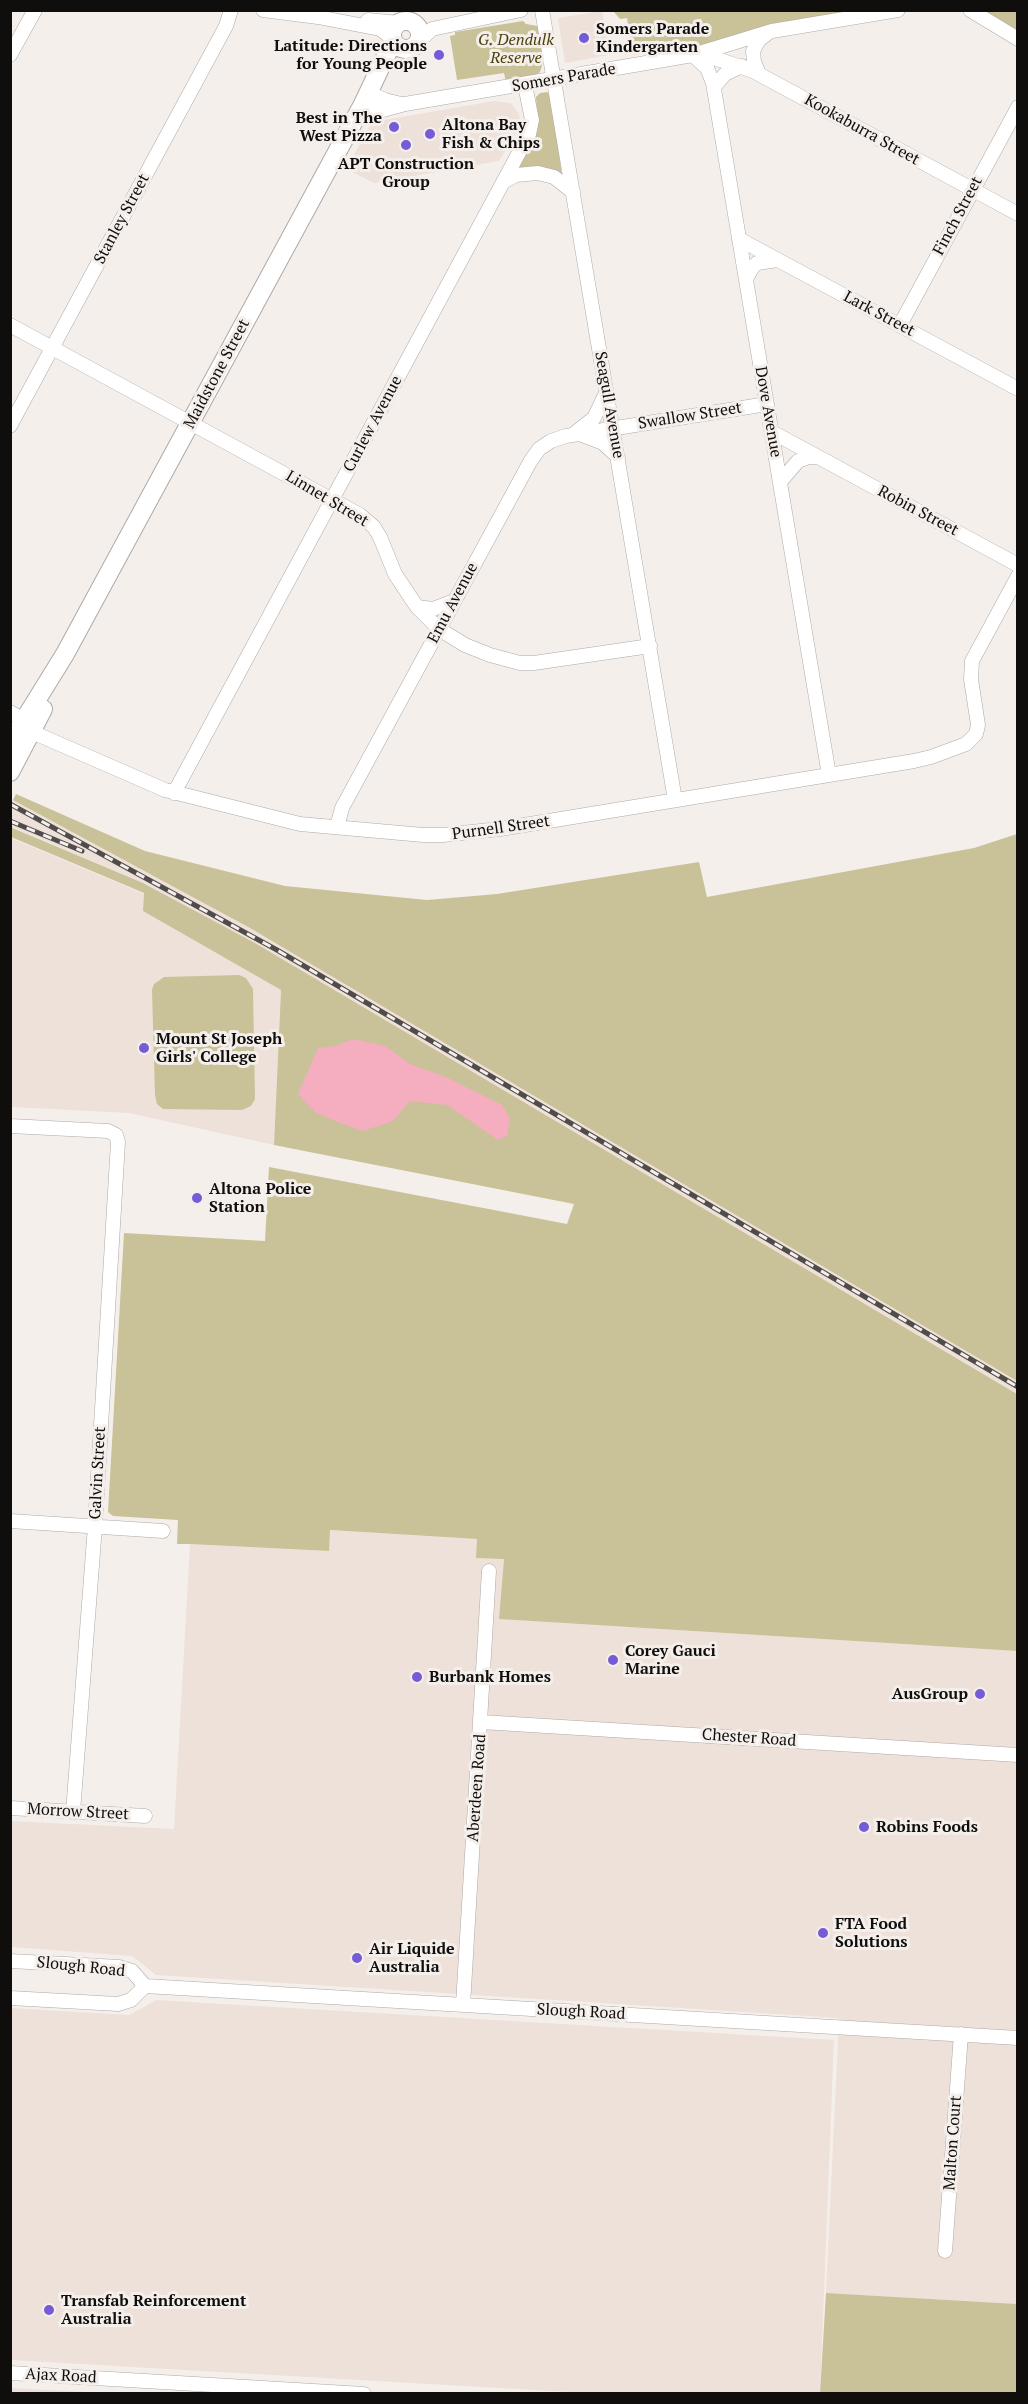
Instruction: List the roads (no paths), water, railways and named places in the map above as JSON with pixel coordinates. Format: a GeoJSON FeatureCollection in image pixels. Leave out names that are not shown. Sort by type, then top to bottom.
{"type":"FeatureCollection","features":[{"type":"Feature","properties":{"kind":"main road"},"geometry":{"type":"LineString","coordinates":[[418,39],[412,22],[399,27],[398,47],[405,49],[418,39],[422,10]]}},
{"type":"Feature","properties":{"kind":"main road","name":"Maidstone Street"},"geometry":{"type":"LineString","coordinates":[[10,743],[65,654],[191,423],[366,100],[399,27]]}},
{"type":"Feature","properties":{"kind":"main road","name":"Maidstone Street"},"geometry":{"type":"LineString","coordinates":[[366,100],[385,72],[418,39]]}},
{"type":"Feature","properties":{"kind":"main road","name":"Maidstone Street"},"geometry":{"type":"LineString","coordinates":[[10,772],[22,721]]}},
{"type":"Feature","properties":{"kind":"street"},"geometry":{"type":"LineString","coordinates":[[10,55],[35,10]]}},
{"type":"Feature","properties":{"kind":"street","name":"Stanley Street"},"geometry":{"type":"LineString","coordinates":[[10,426],[226,26],[231,10]]}},
{"type":"Feature","properties":{"kind":"street"},"geometry":{"type":"LineString","coordinates":[[263,10],[399,27]]}},
{"type":"Feature","properties":{"kind":"street"},"geometry":{"type":"LineString","coordinates":[[446,26],[452,20],[454,10]]}},
{"type":"Feature","properties":{"kind":"street"},"geometry":{"type":"LineString","coordinates":[[460,10],[474,19]]}},
{"type":"Feature","properties":{"kind":"street"},"geometry":{"type":"LineString","coordinates":[[418,39],[428,31],[522,10]]}},
{"type":"Feature","properties":{"kind":"street","name":"Seagull Avenue"},"geometry":{"type":"LineString","coordinates":[[542,10],[675,800]]}},
{"type":"Feature","properties":{"kind":"street","name":"Somers Parade"},"geometry":{"type":"LineString","coordinates":[[366,100],[380,111],[405,104],[698,55],[769,32],[898,10]]}},
{"type":"Feature","properties":{"kind":"street"},"geometry":{"type":"LineString","coordinates":[[969,10],[1017,39]]}},
{"type":"Feature","properties":{"kind":"street"},"geometry":{"type":"LineString","coordinates":[[759,74],[754,65],[753,51],[759,40],[769,32]]}},
{"type":"Feature","properties":{"kind":"street","name":"Kookaburra Street"},"geometry":{"type":"LineString","coordinates":[[698,55],[742,66],[759,74],[1017,214]]}},
{"type":"Feature","properties":{"kind":"street","name":"Dove Avenue"},"geometry":{"type":"LineString","coordinates":[[698,55],[709,71],[714,87],[829,775]]}},
{"type":"Feature","properties":{"kind":"street"},"geometry":{"type":"LineString","coordinates":[[714,87],[725,74],[742,66]]}},
{"type":"Feature","properties":{"kind":"street","name":"Curlew Avenue"},"geometry":{"type":"LineString","coordinates":[[174,793],[531,128],[532,120],[525,85]]}},
{"type":"Feature","properties":{"kind":"street","name":"Finch Street"},"geometry":{"type":"LineString","coordinates":[[900,325],[1017,107]]}},
{"type":"Feature","properties":{"kind":"street"},"geometry":{"type":"LineString","coordinates":[[503,182],[516,175],[538,173],[558,179],[573,192]]}},
{"type":"Feature","properties":{"kind":"street","name":"Lark Street"},"geometry":{"type":"LineString","coordinates":[[739,239],[1017,389]]}},
{"type":"Feature","properties":{"kind":"street"},"geometry":{"type":"LineString","coordinates":[[746,279],[752,267],[757,264],[778,260]]}},
{"type":"Feature","properties":{"kind":"street","name":"Linnet Street"},"geometry":{"type":"LineString","coordinates":[[10,326],[360,515],[374,527],[400,585],[417,607],[439,629],[477,651],[520,663],[547,663],[650,646]]}},
{"type":"Feature","properties":{"kind":"street"},"geometry":{"type":"LineString","coordinates":[[573,435],[594,418],[606,392]]}},
{"type":"Feature","properties":{"kind":"street","name":"Swallow Street"},"geometry":{"type":"LineString","coordinates":[[613,429],[767,404]]}},
{"type":"Feature","properties":{"kind":"street","name":"Emu Avenue"},"geometry":{"type":"LineString","coordinates":[[337,827],[342,808],[535,454],[551,441],[613,429]]}},
{"type":"Feature","properties":{"kind":"street","name":"Robin Street"},"geometry":{"type":"LineString","coordinates":[[772,432],[1017,564]]}},
{"type":"Feature","properties":{"kind":"street"},"geometry":{"type":"LineString","coordinates":[[573,435],[596,439],[618,457]]}},
{"type":"Feature","properties":{"kind":"street"},"geometry":{"type":"LineString","coordinates":[[780,482],[798,461],[818,457]]}},
{"type":"Feature","properties":{"kind":"street","name":"Purnell Street"},"geometry":{"type":"LineString","coordinates":[[22,721],[174,793],[300,824],[443,835],[500,829],[931,757],[966,744],[976,734],[977,718],[970,667],[974,655],[1017,576]]}},
{"type":"Feature","properties":{"kind":"street"},"geometry":{"type":"LineString","coordinates":[[417,607],[433,609],[454,601]]}},
{"type":"Feature","properties":{"kind":"street","name":"Galvin Street"},"geometry":{"type":"LineString","coordinates":[[10,1126],[108,1131],[116,1135],[118,1142],[95,1526],[73,1812]]}},
{"type":"Feature","properties":{"kind":"street"},"geometry":{"type":"LineString","coordinates":[[10,1521],[163,1531]]}},
{"type":"Feature","properties":{"kind":"street","name":"Aberdeen Road"},"geometry":{"type":"LineString","coordinates":[[463,2005],[489,1571]]}},
{"type":"Feature","properties":{"kind":"street","name":"Chester Road"},"geometry":{"type":"LineString","coordinates":[[481,1722],[1017,1755]]}},
{"type":"Feature","properties":{"kind":"street","name":"Morrow Street"},"geometry":{"type":"LineString","coordinates":[[10,1808],[145,1816]]}},
{"type":"Feature","properties":{"kind":"street","name":"Slough Road"},"geometry":{"type":"LineString","coordinates":[[10,1961],[119,1967],[132,1971],[145,1986],[1017,2038]]}},
{"type":"Feature","properties":{"kind":"street","name":"Slough Road"},"geometry":{"type":"LineString","coordinates":[[10,1998],[118,2004],[131,2000],[145,1986]]}},
{"type":"Feature","properties":{"kind":"street","name":"Malton Court"},"geometry":{"type":"LineString","coordinates":[[945,2251],[961,2034]]}},
{"type":"Feature","properties":{"kind":"street","name":"Ajax Road"},"geometry":{"type":"LineString","coordinates":[[10,2373],[364,2394]]}},
{"type":"Feature","properties":{"kind":"railway"},"geometry":{"type":"LineString","coordinates":[[10,804],[277,950],[1018,1387]]}},
{"type":"Feature","properties":{"kind":"railway"},"geometry":{"type":"LineString","coordinates":[[10,821],[82,851]]}},
{"type":"Feature","properties":{"kind":"place","name":"Somers Parade Kindergarten"},"geometry":{"type":"Point","coordinates":[584,38]}},
{"type":"Feature","properties":{"kind":"place","name":"Latitude: Directions for Young People"},"geometry":{"type":"Point","coordinates":[439,55]}},
{"type":"Feature","properties":{"kind":"place","name":"Best in The West Pizza"},"geometry":{"type":"Point","coordinates":[394,127]}},
{"type":"Feature","properties":{"kind":"place","name":"Altona Bay Fish & Chips"},"geometry":{"type":"Point","coordinates":[430,134]}},
{"type":"Feature","properties":{"kind":"place","name":"APT Construction Group"},"geometry":{"type":"Point","coordinates":[406,145]}},
{"type":"Feature","properties":{"kind":"place","name":"Mount St Joseph Girls' College"},"geometry":{"type":"Point","coordinates":[144,1048]}},
{"type":"Feature","properties":{"kind":"place","name":"Altona Police Station"},"geometry":{"type":"Point","coordinates":[197,1198]}},
{"type":"Feature","properties":{"kind":"place","name":"Corey Gauci Marine"},"geometry":{"type":"Point","coordinates":[613,1660]}},
{"type":"Feature","properties":{"kind":"place","name":"Burbank Homes"},"geometry":{"type":"Point","coordinates":[417,1677]}},
{"type":"Feature","properties":{"kind":"place","name":"AusGroup"},"geometry":{"type":"Point","coordinates":[980,1694]}},
{"type":"Feature","properties":{"kind":"place","name":"Robins Foods"},"geometry":{"type":"Point","coordinates":[864,1827]}},
{"type":"Feature","properties":{"kind":"place","name":"FTA Food Solutions"},"geometry":{"type":"Point","coordinates":[823,1933]}},
{"type":"Feature","properties":{"kind":"place","name":"Air Liquide Australia"},"geometry":{"type":"Point","coordinates":[357,1958]}},
{"type":"Feature","properties":{"kind":"place","name":"Transfab Reinforcement Australia"},"geometry":{"type":"Point","coordinates":[49,2310]}},
{"type":"Feature","properties":{"kind":"park label","name":"G. Dendulk Reserve"},"geometry":{"type":"Point","coordinates":[516,49]}}]}
